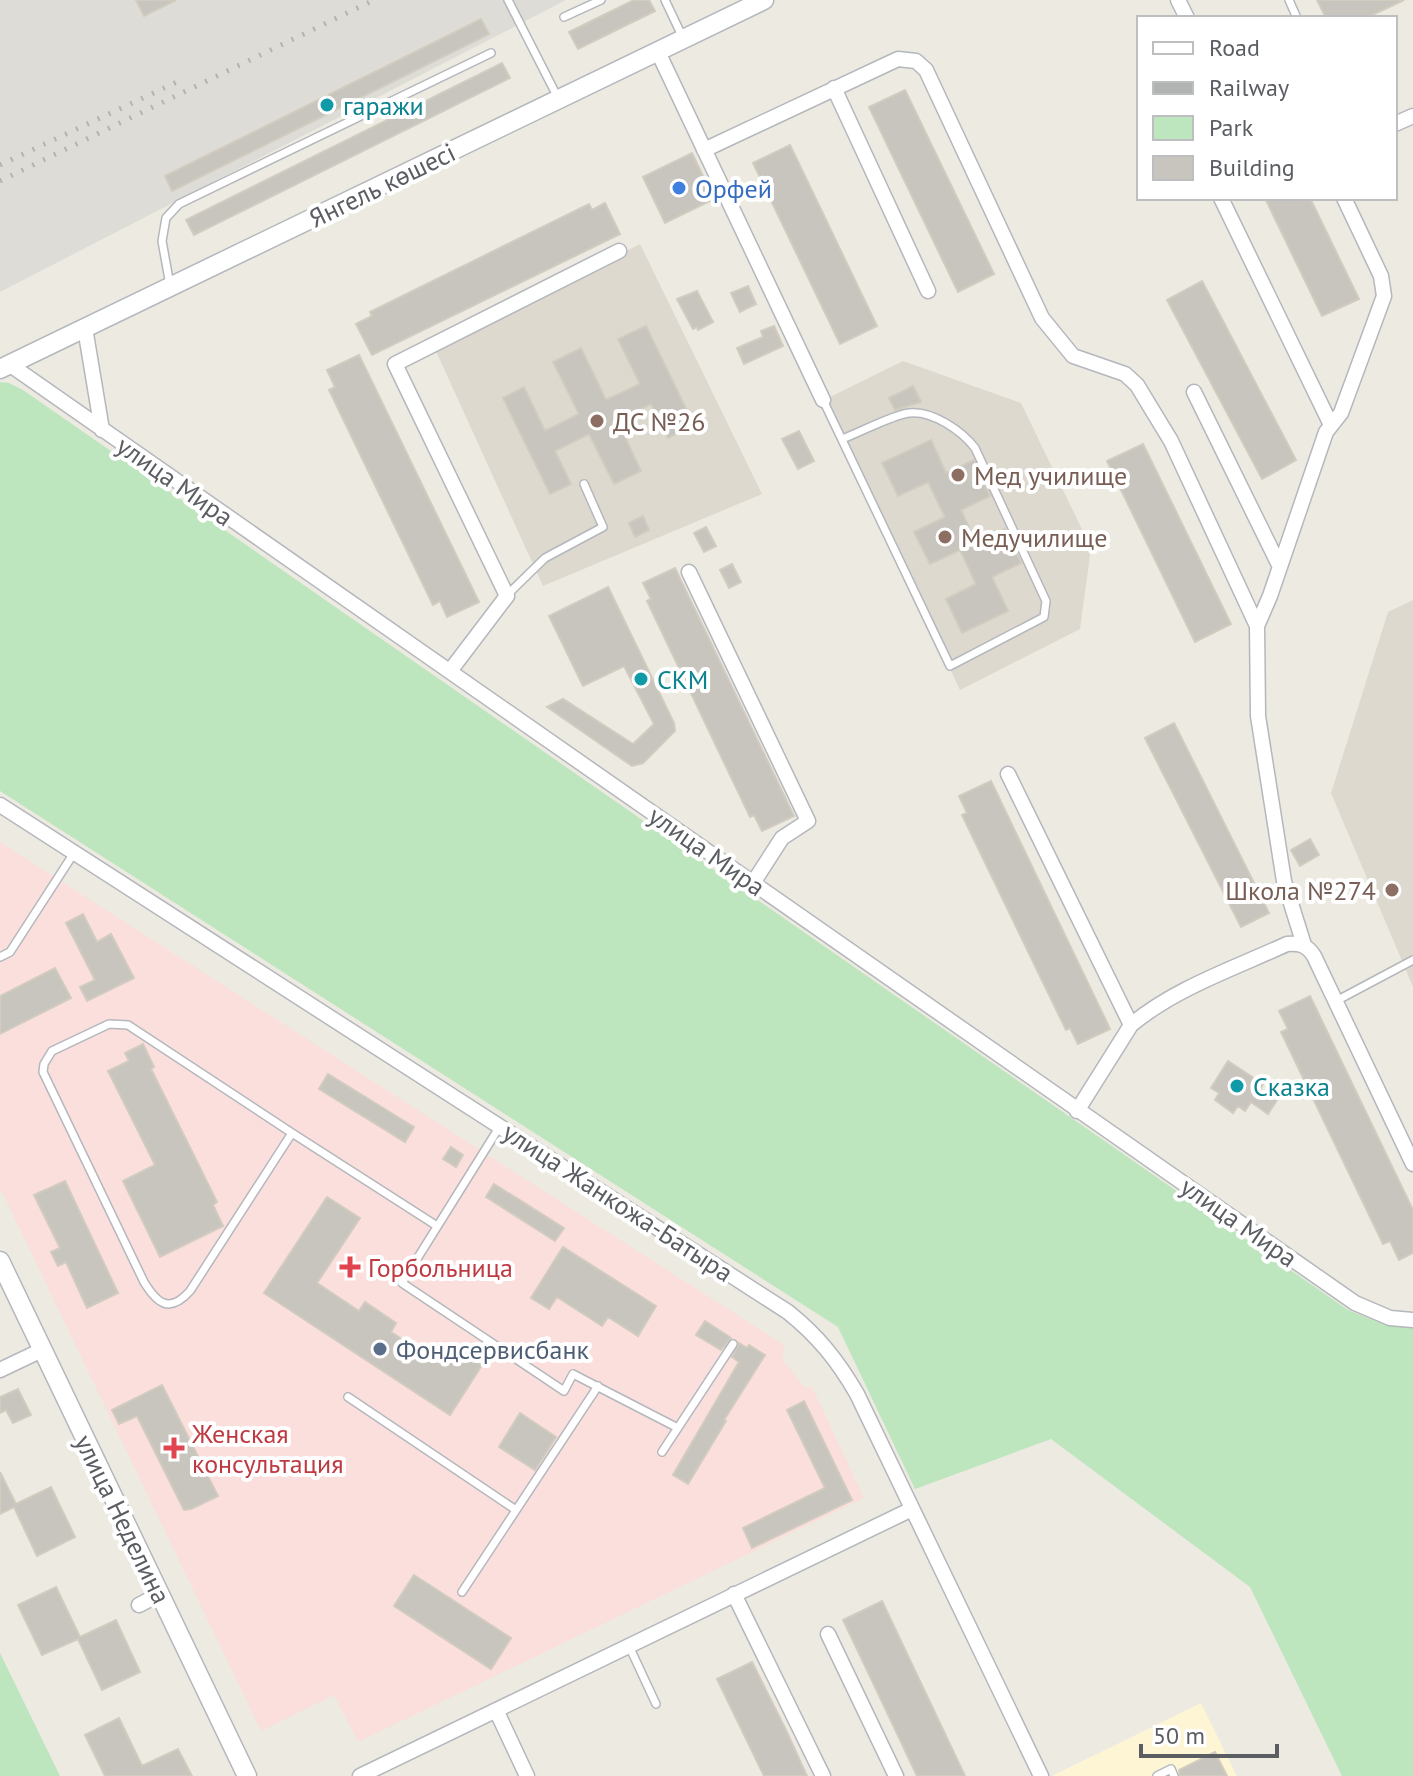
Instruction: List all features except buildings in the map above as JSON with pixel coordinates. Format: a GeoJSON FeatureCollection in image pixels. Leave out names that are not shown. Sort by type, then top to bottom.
{"type":"FeatureCollection","features":[{"type":"Feature","properties":{"kind":"street","name":"Янгель көшесі"},"geometry":{"type":"LineString","coordinates":[[4,366],[764,0]]}},
{"type":"Feature","properties":{"kind":"street"},"geometry":{"type":"LineString","coordinates":[[658,52],[823,400]]}},
{"type":"Feature","properties":{"kind":"street"},"geometry":{"type":"LineString","coordinates":[[704,150],[898,59],[916,61],[926,70],[1042,318],[1073,356],[1125,374],[1137,385],[1171,441],[1257,626]]}},
{"type":"Feature","properties":{"kind":"street"},"geometry":{"type":"LineString","coordinates":[[834,88],[928,291]]}},
{"type":"Feature","properties":{"kind":"street"},"geometry":{"type":"LineString","coordinates":[[1222,200],[1331,425]]}},
{"type":"Feature","properties":{"kind":"street"},"geometry":{"type":"LineString","coordinates":[[1345,200],[1381,276],[1384,296],[1341,413],[1326,432],[1257,626],[1258,716],[1284,881],[1304,945],[1314,956],[1413,1164]]}},
{"type":"Feature","properties":{"kind":"street"},"geometry":{"type":"LineString","coordinates":[[450,671],[507,596],[395,364],[619,251]]}},
{"type":"Feature","properties":{"kind":"street"},"geometry":{"type":"LineString","coordinates":[[85,328],[102,430]]}},
{"type":"Feature","properties":{"kind":"street","name":"улица Мира"},"geometry":{"type":"LineString","coordinates":[[4,366],[102,430],[450,671],[1355,1303],[1390,1318],[1413,1320]]}},
{"type":"Feature","properties":{"kind":"street"},"geometry":{"type":"LineString","coordinates":[[1194,392],[1280,567]]}},
{"type":"Feature","properties":{"kind":"street"},"geometry":{"type":"LineString","coordinates":[[689,572],[808,821],[782,838],[753,883]]}},
{"type":"Feature","properties":{"kind":"street"},"geometry":{"type":"LineString","coordinates":[[1008,774],[1131,1025]]}},
{"type":"Feature","properties":{"kind":"street","name":"улица Жанкожа-Батыра"},"geometry":{"type":"LineString","coordinates":[[0,805],[788,1312],[811,1330],[839,1364],[857,1394],[1041,1776]]}},
{"type":"Feature","properties":{"kind":"street"},"geometry":{"type":"LineString","coordinates":[[1077,1111],[1131,1025],[1154,1007],[1287,944],[1304,945]]}},
{"type":"Feature","properties":{"kind":"street","name":"улица Неделина"},"geometry":{"type":"LineString","coordinates":[[0,1261],[247,1776]]}},
{"type":"Feature","properties":{"kind":"street"},"geometry":{"type":"LineString","coordinates":[[0,1370],[42,1350]]}},
{"type":"Feature","properties":{"kind":"street"},"geometry":{"type":"LineString","coordinates":[[364,1775],[912,1509]]}},
{"type":"Feature","properties":{"kind":"street"},"geometry":{"type":"LineString","coordinates":[[139,1605],[160,1594]]}},
{"type":"Feature","properties":{"kind":"street"},"geometry":{"type":"LineString","coordinates":[[734,1594],[823,1776]]}},
{"type":"Feature","properties":{"kind":"street"},"geometry":{"type":"LineString","coordinates":[[828,1634],[896,1776]]}},
{"type":"Feature","properties":{"kind":"street"},"geometry":{"type":"LineString","coordinates":[[496,1710],[527,1776]]}},
{"type":"Feature","properties":{"kind":"lane"},"geometry":{"type":"LineString","coordinates":[[508,0],[558,99]]}},
{"type":"Feature","properties":{"kind":"lane"},"geometry":{"type":"LineString","coordinates":[[564,17],[601,0]]}},
{"type":"Feature","properties":{"kind":"lane"},"geometry":{"type":"LineString","coordinates":[[665,0],[684,39]]}},
{"type":"Feature","properties":{"kind":"lane"},"geometry":{"type":"LineString","coordinates":[[170,287],[162,241],[166,218],[179,204],[491,53]]}},
{"type":"Feature","properties":{"kind":"lane"},"geometry":{"type":"LineString","coordinates":[[823,400],[950,666],[1044,617],[1046,601],[975,448],[967,437],[933,417],[907,413],[842,439]]}},
{"type":"Feature","properties":{"kind":"lane"},"geometry":{"type":"LineString","coordinates":[[507,596],[545,558],[603,527],[584,484]]}},
{"type":"Feature","properties":{"kind":"lane"},"geometry":{"type":"LineString","coordinates":[[0,957],[10,952],[74,853]]}},
{"type":"Feature","properties":{"kind":"lane"},"geometry":{"type":"LineString","coordinates":[[1336,1001],[1413,960]]}},
{"type":"Feature","properties":{"kind":"lane"},"geometry":{"type":"LineString","coordinates":[[292,1133],[190,1291],[182,1300],[170,1305],[152,1295],[144,1282],[43,1072],[44,1064],[52,1051],[109,1024],[128,1025],[437,1226]]}},
{"type":"Feature","properties":{"kind":"lane"},"geometry":{"type":"LineString","coordinates":[[500,1126],[402,1283],[564,1391],[573,1374],[676,1427]]}},
{"type":"Feature","properties":{"kind":"lane"},"geometry":{"type":"LineString","coordinates":[[662,1452],[733,1344]]}},
{"type":"Feature","properties":{"kind":"lane"},"geometry":{"type":"LineString","coordinates":[[462,1592],[598,1386]]}},
{"type":"Feature","properties":{"kind":"lane"},"geometry":{"type":"LineString","coordinates":[[348,1397],[516,1510]]}},
{"type":"Feature","properties":{"kind":"lane"},"geometry":{"type":"LineString","coordinates":[[629,1646],[656,1704]]}},
{"type":"Feature","properties":{"kind":"lane"},"geometry":{"type":"LineString","coordinates":[[1157,1776],[1171,1769],[1174,1776]]}},
{"type":"Feature","properties":{"kind":"shaded area"},"geometry":{"type":"Polygon","coordinates":[[[0,0],[566,0],[0,292],[0,0]]]}},
{"type":"Feature","properties":{"kind":"shaded area","name":"ДС №26"},"geometry":{"type":"Polygon","coordinates":[[[640,244],[762,494],[543,586],[435,349],[640,244]]]}},
{"type":"Feature","properties":{"kind":"shaded area","name":"Мед училище"},"geometry":{"type":"Polygon","coordinates":[[[903,361],[1021,403],[1091,548],[1080,629],[960,690],[824,400],[903,361]]]}},
{"type":"Feature","properties":{"kind":"shaded area","name":"Школа №274"},"geometry":{"type":"Polygon","coordinates":[[[1413,600],[1413,987],[1331,793],[1388,612],[1413,600]]]}},
{"type":"Feature","properties":{"kind":"shaded area","name":"Горбольница"},"geometry":{"type":"Polygon","coordinates":[[[0,842],[784,1345],[782,1358],[804,1387],[812,1387],[864,1498],[358,1742],[334,1695],[261,1731],[0,1188],[0,842]]]}},
{"type":"Feature","properties":{"kind":"shaded area"},"geometry":{"type":"Polygon","coordinates":[[[1201,1703],[1237,1776],[1052,1776],[1201,1703]]]}},
{"type":"Feature","properties":{"kind":"green space"},"geometry":{"type":"Polygon","coordinates":[[[0,382],[23,390],[1348,1310],[1385,1325],[1413,1327],[1413,1776],[1342,1776],[1250,1587],[1051,1439],[915,1489],[838,1327],[0,791],[0,382]]]}},
{"type":"Feature","properties":{"kind":"green space"},"geometry":{"type":"Polygon","coordinates":[[[0,1653],[60,1776],[0,1776],[0,1653]]]}},
{"type":"Feature","properties":{"kind":"railway"},"geometry":{"type":"LineString","coordinates":[[0,181],[374,0]]}},
{"type":"Feature","properties":{"kind":"railway"},"geometry":{"type":"LineString","coordinates":[[0,165],[179,81]]}},
{"type":"Feature","properties":{"kind":"place","name":"гаражи"},"geometry":{"type":"Point","coordinates":[327,105]}},
{"type":"Feature","properties":{"kind":"place","name":"Орфей"},"geometry":{"type":"Point","coordinates":[679,188]}},
{"type":"Feature","properties":{"kind":"place","name":"ДС №26"},"geometry":{"type":"Point","coordinates":[597,421]}},
{"type":"Feature","properties":{"kind":"place","name":"Мед училище"},"geometry":{"type":"Point","coordinates":[958,475]}},
{"type":"Feature","properties":{"kind":"place","name":"Медучилище"},"geometry":{"type":"Point","coordinates":[945,537]}},
{"type":"Feature","properties":{"kind":"place","name":"СКМ"},"geometry":{"type":"Point","coordinates":[641,679]}},
{"type":"Feature","properties":{"kind":"place","name":"Школа №274"},"geometry":{"type":"Point","coordinates":[1392,890]}},
{"type":"Feature","properties":{"kind":"place","name":"Сказка"},"geometry":{"type":"Point","coordinates":[1237,1086]}},
{"type":"Feature","properties":{"kind":"place","name":"Горбольница"},"geometry":{"type":"Point","coordinates":[350,1267]}},
{"type":"Feature","properties":{"kind":"place","name":"Фондсервисбанк"},"geometry":{"type":"Point","coordinates":[380,1349]}},
{"type":"Feature","properties":{"kind":"place","name":"Женская консультация"},"geometry":{"type":"Point","coordinates":[174,1448]}}]}
